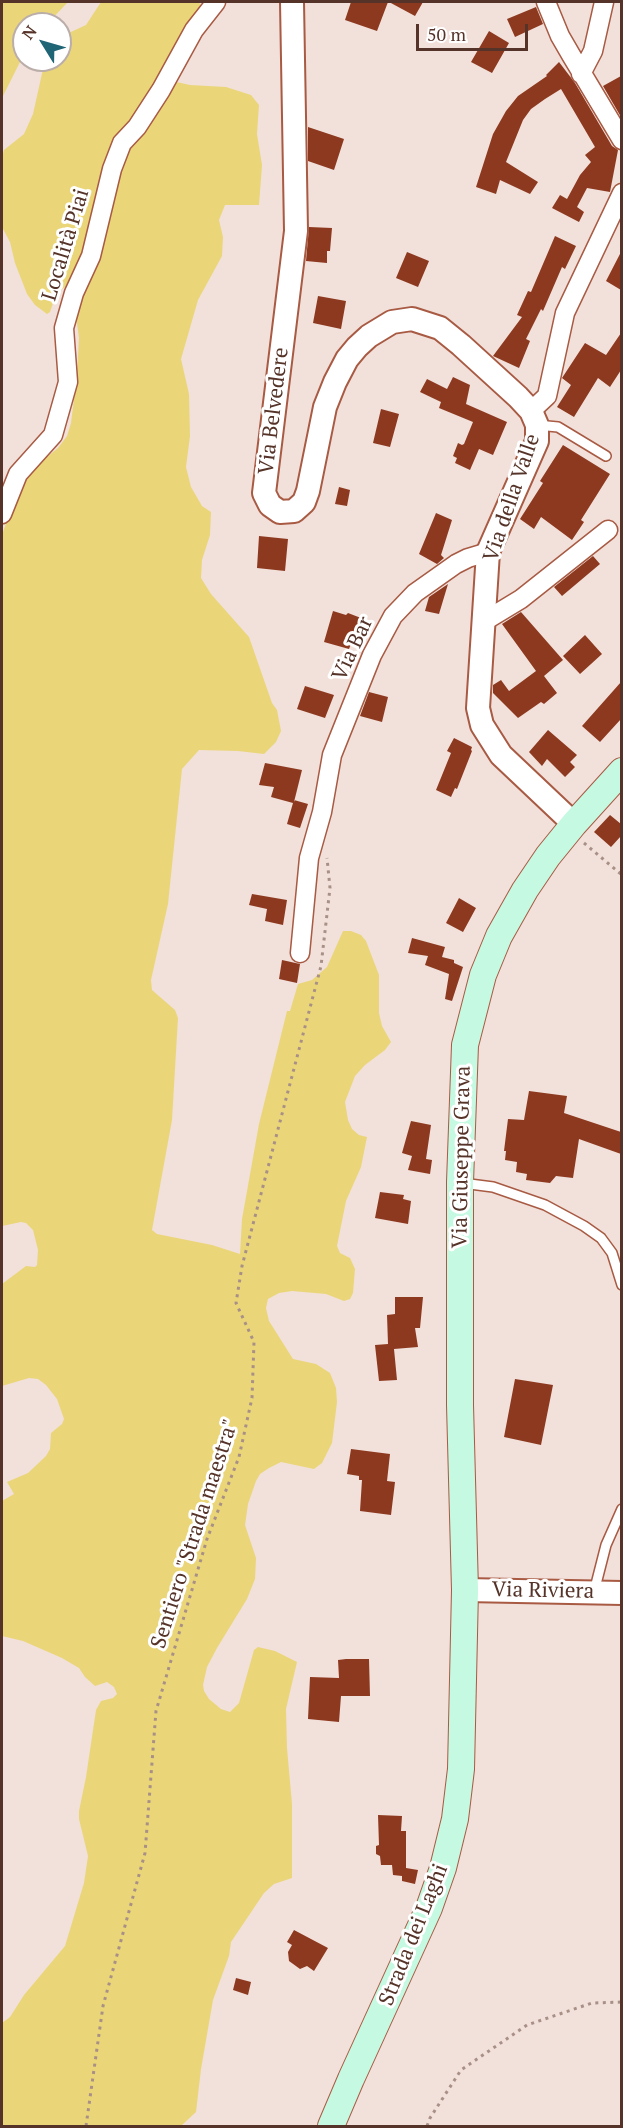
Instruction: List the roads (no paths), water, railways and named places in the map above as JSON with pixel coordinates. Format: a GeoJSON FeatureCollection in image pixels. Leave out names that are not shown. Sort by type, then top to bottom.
{"type":"FeatureCollection","features":[{"type":"Feature","properties":{"kind":"main road","name":"Via Giuseppe Grava"},"geometry":{"type":"LineString","coordinates":[[465,1590],[460,1405],[460,1182],[465,1045],[483,975],[499,936],[525,890],[571,827],[621,771]]}},
{"type":"Feature","properties":{"kind":"main road","name":"Strada dei Laghi"},"geometry":{"type":"LineString","coordinates":[[331,2127],[429,1908],[453,1829],[461,1769],[465,1590]]}},
{"type":"Feature","properties":{"kind":"street","name":"Località Piai"},"geometry":{"type":"LineString","coordinates":[[2,514],[18,474],[53,435],[68,382],[64,328],[74,293],[91,256],[112,169],[122,143],[137,127],[161,90],[194,30],[216,2]]}},
{"type":"Feature","properties":{"kind":"street","name":"Via Belvedere"},"geometry":{"type":"LineString","coordinates":[[292,2],[296,231],[264,493],[270,505],[280,512],[294,511],[304,502],[325,407],[335,382],[347,359],[357,347],[369,336],[392,322],[412,319],[440,328],[461,345],[534,418]]}},
{"type":"Feature","properties":{"kind":"street"},"geometry":{"type":"LineString","coordinates":[[546,2],[560,36],[621,140]]}},
{"type":"Feature","properties":{"kind":"street"},"geometry":{"type":"LineString","coordinates":[[581,74],[593,51],[604,2]]}},
{"type":"Feature","properties":{"kind":"street","name":"Via della Valle"},"geometry":{"type":"LineString","coordinates":[[571,827],[501,755],[482,725],[478,708],[488,552],[537,441],[534,418],[547,396],[565,313],[621,193]]}},
{"type":"Feature","properties":{"kind":"street"},"geometry":{"type":"LineString","coordinates":[[483,622],[521,599],[608,530]]}},
{"type":"Feature","properties":{"kind":"street","name":"Via Bar"},"geometry":{"type":"LineString","coordinates":[[300,952],[309,858],[322,812],[332,755],[372,655],[393,616],[414,593],[456,564],[488,552]]}},
{"type":"Feature","properties":{"kind":"street","name":"Via Riviera"},"geometry":{"type":"LineString","coordinates":[[465,1590],[621,1593]]}},
{"type":"Feature","properties":{"kind":"lane"},"geometry":{"type":"LineString","coordinates":[[534,418],[558,427],[606,456]]}},
{"type":"Feature","properties":{"kind":"lane"},"geometry":{"type":"LineString","coordinates":[[460,1182],[493,1187],[545,1205],[584,1226],[601,1238],[612,1253],[621,1285]]}},
{"type":"Feature","properties":{"kind":"lane"},"geometry":{"type":"LineString","coordinates":[[594,1592],[606,1545],[621,1509]]}}]}
